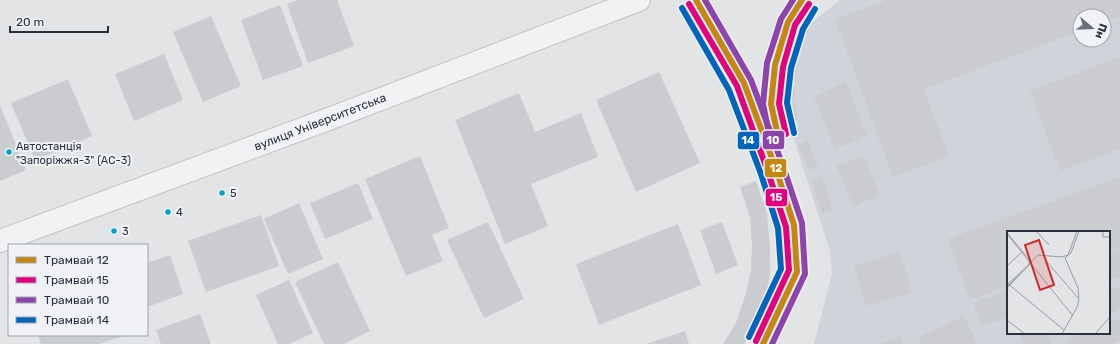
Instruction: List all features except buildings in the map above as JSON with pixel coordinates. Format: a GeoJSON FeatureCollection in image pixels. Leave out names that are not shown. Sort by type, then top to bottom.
{"type":"FeatureCollection","features":[{"type":"Feature","properties":{"kind":"street","name":"вулиця Університетська"},"geometry":{"type":"LineString","coordinates":[[0,241],[334,117],[639,0]]}},
{"type":"Feature","properties":{"kind":"shaded area"},"geometry":{"type":"Polygon","coordinates":[[[840,0],[1120,0],[1120,344],[814,344],[832,273],[830,251],[790,127],[785,79],[799,33],[840,0]]]}},
{"type":"Feature","properties":{"kind":"tram line","name":"12"},"geometry":{"type":"LineString","coordinates":[[696,0],[744,83],[776,169],[794,225],[797,272],[763,344]]}},
{"type":"Feature","properties":{"kind":"tram line","name":"10"},"geometry":{"type":"LineString","coordinates":[[705,0],[751,80],[783,166],[802,223],[805,274],[772,344]]}},
{"type":"Feature","properties":{"kind":"tram line","name":"10"},"geometry":{"type":"LineString","coordinates":[[770,138],[763,104],[767,63],[781,19],[793,0]]}},
{"type":"Feature","properties":{"kind":"tram line","name":"12"},"geometry":{"type":"LineString","coordinates":[[778,136],[771,104],[775,65],[788,22],[802,0]]}},
{"type":"Feature","properties":{"kind":"tram line","name":"15"},"geometry":{"type":"LineString","coordinates":[[689,4],[737,86],[786,227],[789,270],[756,341]]}},
{"type":"Feature","properties":{"kind":"tram line","name":"15"},"geometry":{"type":"LineString","coordinates":[[786,134],[779,104],[783,67],[795,25],[809,4]]}},
{"type":"Feature","properties":{"kind":"tram line","name":"14"},"geometry":{"type":"LineString","coordinates":[[682,8],[729,90],[761,174],[778,228],[781,269],[749,337]]}},
{"type":"Feature","properties":{"kind":"tram line","name":"14"},"geometry":{"type":"LineString","coordinates":[[794,133],[787,103],[791,68],[803,29],[815,9]]}},
{"type":"Feature","properties":{"kind":"place","name":"Автостанція \"Запоріжжя-3\" (АС-3)"},"geometry":{"type":"Point","coordinates":[9,152]}},
{"type":"Feature","properties":{"kind":"place","name":"5"},"geometry":{"type":"Point","coordinates":[222,193]}},
{"type":"Feature","properties":{"kind":"place","name":"4"},"geometry":{"type":"Point","coordinates":[168,212]}},
{"type":"Feature","properties":{"kind":"place","name":"3"},"geometry":{"type":"Point","coordinates":[114,231]}}]}
